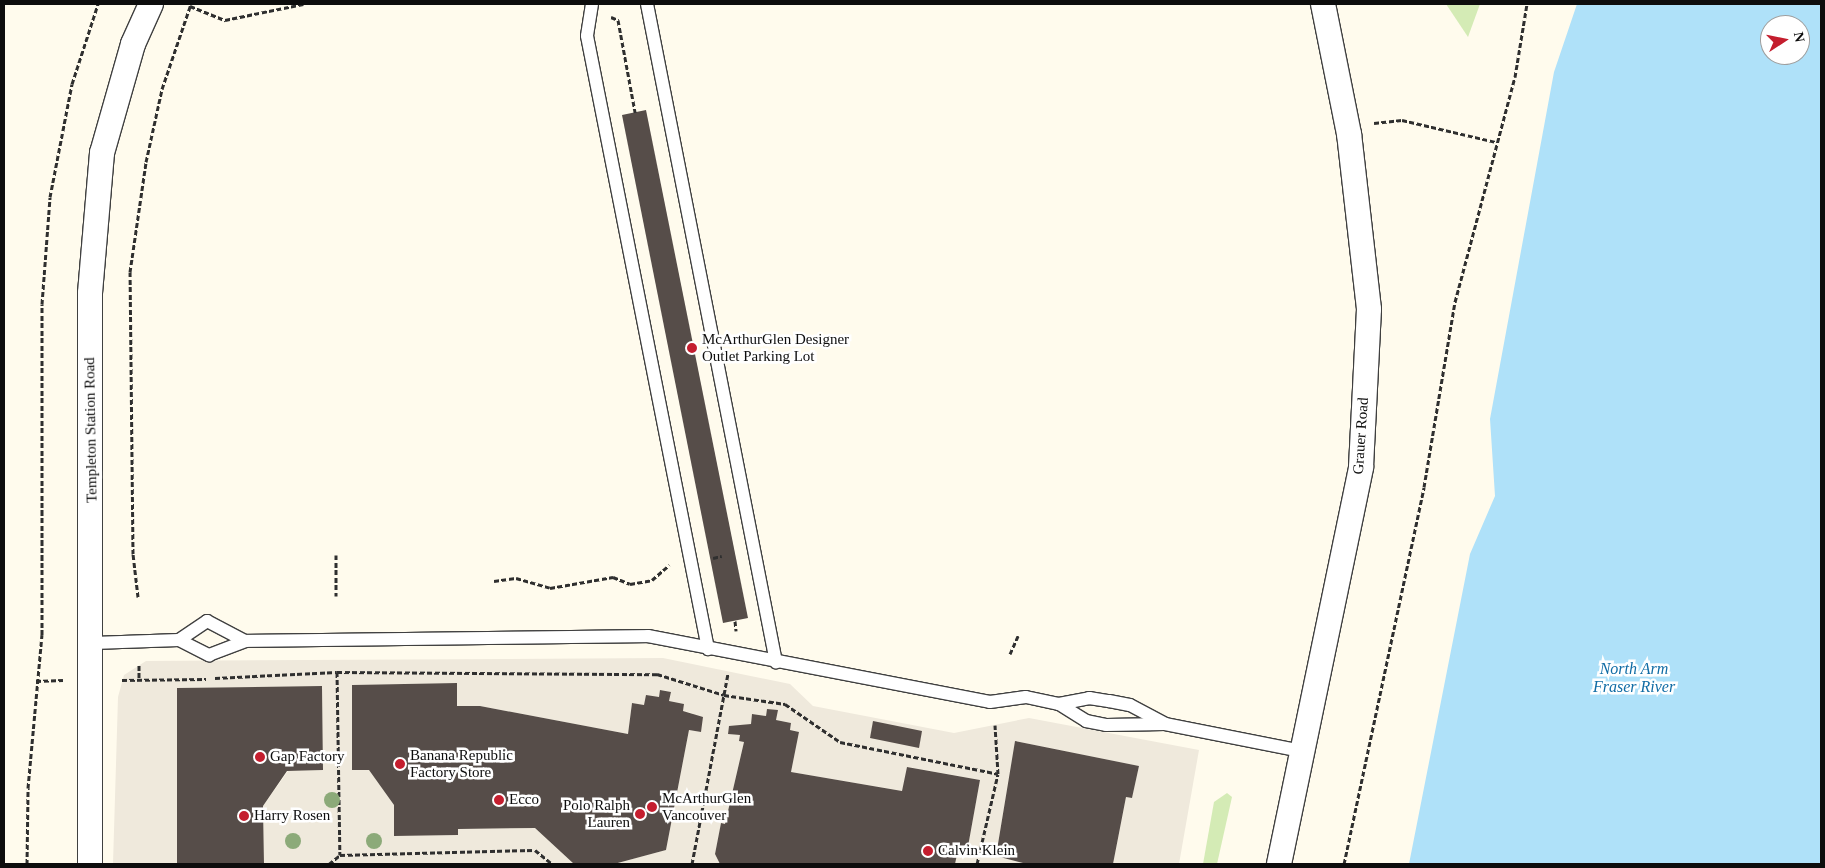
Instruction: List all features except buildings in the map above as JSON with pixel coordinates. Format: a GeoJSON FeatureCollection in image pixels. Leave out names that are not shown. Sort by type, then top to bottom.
{"type":"FeatureCollection","features":[{"type":"Feature","properties":{"kind":"street","name":"Templeton Station Road"},"geometry":{"type":"LineString","coordinates":[[90,864],[93,643],[90,293],[102,153],[131,53],[151,4]]}},
{"type":"Feature","properties":{"kind":"street","name":"Grauer Road"},"geometry":{"type":"LineString","coordinates":[[1279,864],[1301,752],[1334,614],[1361,467],[1369,309],[1349,134],[1323,4]]}},
{"type":"Feature","properties":{"kind":"lane"},"geometry":{"type":"LineString","coordinates":[[592,4],[587,36],[708,649]]}},
{"type":"Feature","properties":{"kind":"lane"},"geometry":{"type":"LineString","coordinates":[[648,4],[776,662]]}},
{"type":"Feature","properties":{"kind":"lane"},"geometry":{"type":"LineString","coordinates":[[179,640],[207,621],[245,641]]}},
{"type":"Feature","properties":{"kind":"lane"},"geometry":{"type":"LineString","coordinates":[[93,643],[179,640],[209,656],[245,641],[648,636],[990,702],[1026,697],[1059,704],[1086,721],[1106,725],[1165,724],[1301,752]]}},
{"type":"Feature","properties":{"kind":"lane"},"geometry":{"type":"LineString","coordinates":[[1059,704],[1089,698],[1109,701],[1130,705],[1165,724]]}},
{"type":"Feature","properties":{"kind":"path"},"geometry":{"type":"LineString","coordinates":[[27,864],[36,681],[42,635],[42,304],[50,197],[72,84],[98,4]]}},
{"type":"Feature","properties":{"kind":"path"},"geometry":{"type":"LineString","coordinates":[[138,597],[132,506],[130,272],[150,144],[190,5],[225,20],[303,4]]}},
{"type":"Feature","properties":{"kind":"path"},"geometry":{"type":"LineString","coordinates":[[1344,864],[1424,487],[1455,302],[1496,142],[1516,77],[1527,4]]}},
{"type":"Feature","properties":{"kind":"path"},"geometry":{"type":"LineString","coordinates":[[618,20],[635,112]]}},
{"type":"Feature","properties":{"kind":"path"},"geometry":{"type":"LineString","coordinates":[[1349,134],[1381,120],[1402,120],[1496,142]]}},
{"type":"Feature","properties":{"kind":"path"},"geometry":{"type":"LineString","coordinates":[[336,555],[336,596]]}},
{"type":"Feature","properties":{"kind":"path"},"geometry":{"type":"LineString","coordinates":[[494,581],[516,578],[550,588],[612,577],[630,584],[652,580],[673,561],[690,561],[722,556]]}},
{"type":"Feature","properties":{"kind":"path"},"geometry":{"type":"LineString","coordinates":[[735,621],[736,631]]}},
{"type":"Feature","properties":{"kind":"path"},"geometry":{"type":"LineString","coordinates":[[1010,654],[1018,636]]}},
{"type":"Feature","properties":{"kind":"path"},"geometry":{"type":"LineString","coordinates":[[139,665],[140,680]]}},
{"type":"Feature","properties":{"kind":"path"},"geometry":{"type":"LineString","coordinates":[[692,864],[729,671]]}},
{"type":"Feature","properties":{"kind":"path"},"geometry":{"type":"LineString","coordinates":[[338,672],[340,855]]}},
{"type":"Feature","properties":{"kind":"path"},"geometry":{"type":"LineString","coordinates":[[122,680],[338,672],[657,674],[724,695],[785,704],[840,742],[998,774]]}},
{"type":"Feature","properties":{"kind":"path"},"geometry":{"type":"LineString","coordinates":[[36,681],[66,680]]}},
{"type":"Feature","properties":{"kind":"path"},"geometry":{"type":"LineString","coordinates":[[977,864],[998,774],[995,725]]}},
{"type":"Feature","properties":{"kind":"path"},"geometry":{"type":"LineString","coordinates":[[329,864],[340,855],[535,850],[552,864]]}},
{"type":"Feature","properties":{"kind":"green space"},"geometry":{"type":"Polygon","coordinates":[[[1446,4],[1480,4],[1468,37],[1446,4]]]}},
{"type":"Feature","properties":{"kind":"green space"},"geometry":{"type":"Polygon","coordinates":[[[1227,793],[1232,797],[1217,864],[1203,864],[1214,802],[1227,793]]]}},
{"type":"Feature","properties":{"kind":"shaded area"},"geometry":{"type":"Polygon","coordinates":[[[663,658],[790,684],[813,706],[954,733],[1029,718],[1199,750],[1179,864],[1113,864],[1126,797],[1132,798],[1139,766],[1015,741],[996,856],[1027,864],[955,864],[958,850],[967,851],[980,780],[908,767],[902,791],[791,772],[799,732],[790,730],[791,723],[776,720],[777,710],[767,709],[766,716],[752,714],[751,724],[729,727],[728,734],[740,735],[744,742],[725,824],[721,824],[715,854],[720,864],[614,864],[666,850],[689,730],[701,732],[692,713],[683,711],[684,704],[669,701],[671,692],[661,690],[659,697],[644,705],[632,703],[628,734],[480,706],[457,706],[457,683],[352,685],[352,769],[369,770],[394,805],[394,836],[458,835],[458,829],[535,828],[574,864],[264,864],[263,806],[288,771],[323,770],[322,686],[177,688],[177,864],[113,864],[118,697],[124,675],[146,661],[663,658]]]}},
{"type":"Feature","properties":{"kind":"water","name":"North Arm Fraser River"},"geometry":{"type":"Polygon","coordinates":[[[1577,4],[1821,4],[1821,864],[1409,864],[1470,554],[1495,496],[1490,419],[1554,72],[1577,4]]]}},
{"type":"Feature","properties":{"kind":"place","name":"McArthurGlen Designer Outlet Parking Lot"},"geometry":{"type":"Point","coordinates":[692,348]}},
{"type":"Feature","properties":{"kind":"place","name":"Gap Factory"},"geometry":{"type":"Point","coordinates":[260,757]}},
{"type":"Feature","properties":{"kind":"place","name":"Banana Republic Factory Store"},"geometry":{"type":"Point","coordinates":[400,764]}},
{"type":"Feature","properties":{"kind":"place","name":"Ecco"},"geometry":{"type":"Point","coordinates":[499,800]}},
{"type":"Feature","properties":{"kind":"place","name":"McArthurGlen Vancouver"},"geometry":{"type":"Point","coordinates":[652,807]}},
{"type":"Feature","properties":{"kind":"place","name":"Polo Ralph Lauren"},"geometry":{"type":"Point","coordinates":[640,814]}},
{"type":"Feature","properties":{"kind":"place","name":"Harry Rosen"},"geometry":{"type":"Point","coordinates":[244,816]}},
{"type":"Feature","properties":{"kind":"place","name":"Calvin Klein"},"geometry":{"type":"Point","coordinates":[928,851]}}]}
